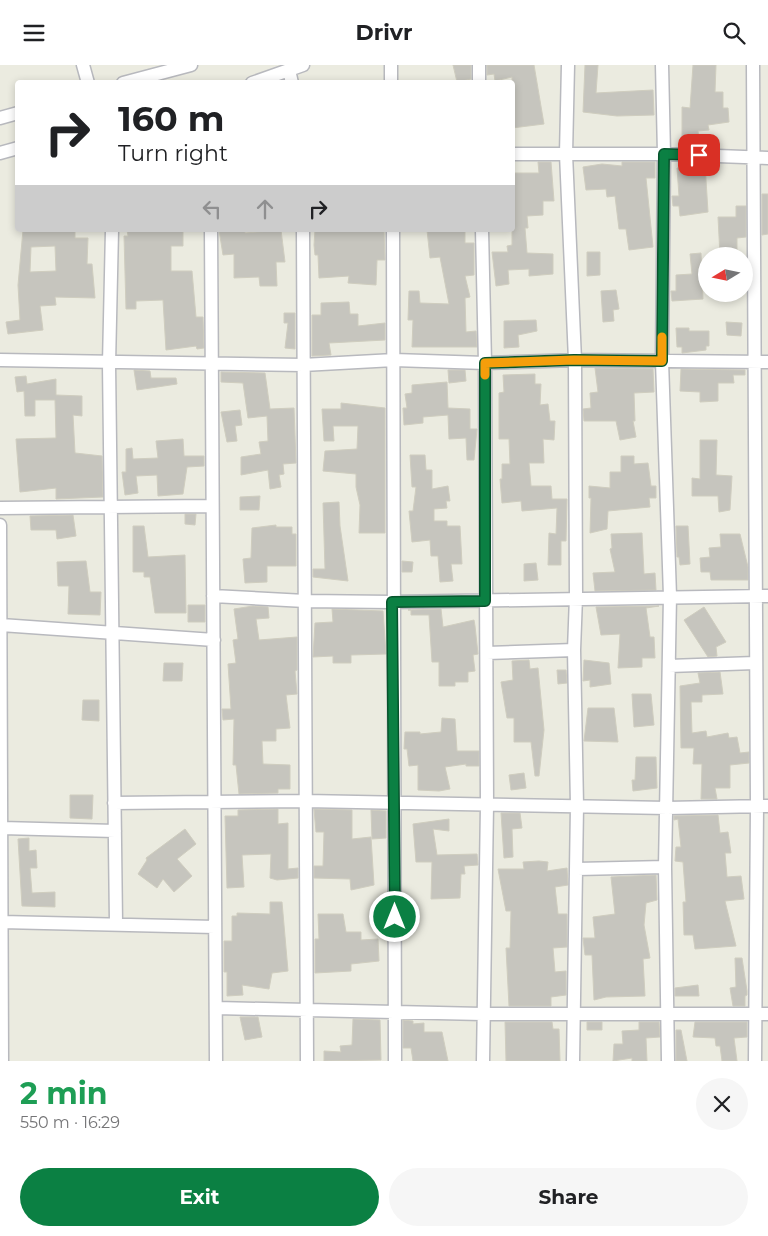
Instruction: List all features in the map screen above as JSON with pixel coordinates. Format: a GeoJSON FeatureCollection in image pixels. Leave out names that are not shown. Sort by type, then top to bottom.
{"type":"FeatureCollection","features":[{"type":"Feature","properties":{"kind":"street"},"geometry":{"type":"LineString","coordinates":[[83,65],[87,80]]}},
{"type":"Feature","properties":{"kind":"street"},"geometry":{"type":"LineString","coordinates":[[261,80],[303,65]]}},
{"type":"Feature","properties":{"kind":"street"},"geometry":{"type":"LineString","coordinates":[[391,65],[391,80]]}},
{"type":"Feature","properties":{"kind":"street"},"geometry":{"type":"LineString","coordinates":[[479,65],[479,80]]}},
{"type":"Feature","properties":{"kind":"street"},"geometry":{"type":"LineString","coordinates":[[568,65],[566,154],[574,360],[576,597],[574,650],[577,869],[573,1061]]}},
{"type":"Feature","properties":{"kind":"street"},"geometry":{"type":"LineString","coordinates":[[662,65],[664,154],[662,361],[670,596],[665,867],[668,1061]]}},
{"type":"Feature","properties":{"kind":"street"},"geometry":{"type":"LineString","coordinates":[[753,65],[754,596],[755,663],[762,806],[762,1014],[755,1061]]}},
{"type":"Feature","properties":{"kind":"street"},"geometry":{"type":"LineString","coordinates":[[134,80],[183,66]]}},
{"type":"Feature","properties":{"kind":"street"},"geometry":{"type":"LineString","coordinates":[[289,70],[291,80]]}},
{"type":"Feature","properties":{"kind":"street"},"geometry":{"type":"LineString","coordinates":[[0,118],[15,114]]}},
{"type":"Feature","properties":{"kind":"street"},"geometry":{"type":"LineString","coordinates":[[0,153],[15,149]]}},
{"type":"Feature","properties":{"kind":"street"},"geometry":{"type":"LineString","coordinates":[[515,154],[664,154],[768,158]]}},
{"type":"Feature","properties":{"kind":"street"},"geometry":{"type":"LineString","coordinates":[[112,232],[109,364],[116,923]]}},
{"type":"Feature","properties":{"kind":"street"},"geometry":{"type":"LineString","coordinates":[[211,232],[211,506],[214,640],[216,1061]]}},
{"type":"Feature","properties":{"kind":"street"},"geometry":{"type":"LineString","coordinates":[[302,232],[306,801],[305,1009],[307,1061]]}},
{"type":"Feature","properties":{"kind":"street"},"geometry":{"type":"LineString","coordinates":[[393,232],[392,602],[396,802],[395,1061]]}},
{"type":"Feature","properties":{"kind":"street"},"geometry":{"type":"LineString","coordinates":[[482,232],[487,653],[483,1061]]}},
{"type":"Feature","properties":{"kind":"street"},"geometry":{"type":"LineString","coordinates":[[0,361],[109,364],[212,362],[303,365],[394,361],[485,363],[574,360],[768,362]]}},
{"type":"Feature","properties":{"kind":"street"},"geometry":{"type":"LineString","coordinates":[[0,508],[211,506]]}},
{"type":"Feature","properties":{"kind":"street"},"geometry":{"type":"LineString","coordinates":[[0,525],[2,1061]]}},
{"type":"Feature","properties":{"kind":"street"},"geometry":{"type":"LineString","coordinates":[[213,595],[305,601],[392,602],[485,601],[576,597],[768,596]]}},
{"type":"Feature","properties":{"kind":"street"},"geometry":{"type":"LineString","coordinates":[[1,625],[214,640]]}},
{"type":"Feature","properties":{"kind":"street"},"geometry":{"type":"LineString","coordinates":[[487,653],[574,650]]}},
{"type":"Feature","properties":{"kind":"street"},"geometry":{"type":"LineString","coordinates":[[669,666],[755,663]]}},
{"type":"Feature","properties":{"kind":"street"},"geometry":{"type":"LineString","coordinates":[[114,803],[306,801],[667,808],[762,806]]}},
{"type":"Feature","properties":{"kind":"street"},"geometry":{"type":"LineString","coordinates":[[2,829],[115,831]]}},
{"type":"Feature","properties":{"kind":"street"},"geometry":{"type":"LineString","coordinates":[[577,869],[665,867]]}},
{"type":"Feature","properties":{"kind":"street"},"geometry":{"type":"LineString","coordinates":[[2,922],[116,923],[215,927]]}},
{"type":"Feature","properties":{"kind":"street"},"geometry":{"type":"LineString","coordinates":[[217,1008],[482,1014],[762,1014]]}},
{"type":"Feature","properties":{"kind":"building"},"geometry":{"type":"Polygon","coordinates":[[[453,65],[471,65],[471,79],[457,80],[453,65]]]}},
{"type":"Feature","properties":{"kind":"building"},"geometry":{"type":"Polygon","coordinates":[[[487,65],[534,65],[544,124],[515,128],[515,80],[512,80],[512,77],[495,80],[494,74],[487,75],[487,65]]]}},
{"type":"Feature","properties":{"kind":"building"},"geometry":{"type":"Polygon","coordinates":[[[585,65],[598,65],[596,93],[653,90],[654,115],[617,116],[583,112],[585,65]]]}},
{"type":"Feature","properties":{"kind":"building"},"geometry":{"type":"Polygon","coordinates":[[[693,65],[716,65],[715,92],[723,92],[723,108],[728,108],[729,122],[708,125],[709,130],[698,131],[699,139],[682,140],[682,107],[690,108],[693,65]]]}},
{"type":"Feature","properties":{"kind":"building"},"geometry":{"type":"Polygon","coordinates":[[[538,162],[551,162],[554,201],[543,201],[543,215],[527,216],[528,228],[525,228],[527,253],[553,254],[553,274],[529,276],[529,269],[508,270],[509,284],[496,286],[492,252],[508,252],[507,246],[512,245],[512,232],[515,232],[515,173],[539,173],[538,162]]]}},
{"type":"Feature","properties":{"kind":"building"},"geometry":{"type":"Polygon","coordinates":[[[622,162],[655,162],[655,178],[646,178],[653,247],[629,250],[626,229],[619,229],[615,196],[607,197],[606,189],[586,190],[583,167],[602,164],[622,166],[622,162]]]}},
{"type":"Feature","properties":{"kind":"building"},"geometry":{"type":"Polygon","coordinates":[[[694,163],[705,164],[708,212],[680,216],[679,206],[673,206],[672,196],[679,196],[677,168],[694,167],[694,163]]]}},
{"type":"Feature","properties":{"kind":"building"},"geometry":{"type":"Polygon","coordinates":[[[762,194],[768,194],[768,234],[762,235],[762,194]]]}},
{"type":"Feature","properties":{"kind":"building"},"geometry":{"type":"Polygon","coordinates":[[[736,206],[746,206],[746,237],[737,238],[737,247],[720,247],[718,217],[736,217],[736,206]]]}},
{"type":"Feature","properties":{"kind":"building"},"geometry":{"type":"Polygon","coordinates":[[[23,232],[75,232],[75,238],[88,238],[87,264],[92,264],[95,298],[55,297],[56,305],[40,306],[43,330],[8,334],[6,322],[20,320],[18,285],[23,232]],[[55,246],[31,247],[30,272],[56,271],[55,246]]]}},
{"type":"Feature","properties":{"kind":"building"},"geometry":{"type":"Polygon","coordinates":[[[127,232],[183,232],[183,246],[171,246],[171,271],[192,271],[196,317],[203,317],[204,348],[197,349],[196,346],[166,350],[163,300],[136,301],[136,309],[126,309],[124,236],[128,236],[127,232]]]}},
{"type":"Feature","properties":{"kind":"building"},"geometry":{"type":"Polygon","coordinates":[[[219,232],[281,232],[285,262],[276,262],[277,286],[260,286],[259,277],[234,278],[234,254],[223,255],[219,232]]]}},
{"type":"Feature","properties":{"kind":"building"},"geometry":{"type":"Polygon","coordinates":[[[315,232],[384,232],[385,260],[377,260],[376,285],[348,283],[349,276],[319,278],[318,255],[315,255],[315,232]]]}},
{"type":"Feature","properties":{"kind":"building"},"geometry":{"type":"Polygon","coordinates":[[[427,232],[465,232],[465,243],[474,243],[474,275],[465,276],[470,297],[465,298],[466,332],[476,331],[477,347],[412,347],[413,320],[408,320],[409,291],[419,291],[420,303],[449,304],[440,257],[430,258],[427,232]]]}},
{"type":"Feature","properties":{"kind":"building"},"geometry":{"type":"Polygon","coordinates":[[[587,252],[600,252],[600,275],[587,276],[587,252]]]}},
{"type":"Feature","properties":{"kind":"building"},"geometry":{"type":"Polygon","coordinates":[[[698,253],[698,299],[672,301],[671,291],[676,291],[676,275],[692,274],[690,254],[698,253]]]}},
{"type":"Feature","properties":{"kind":"building"},"geometry":{"type":"Polygon","coordinates":[[[616,290],[619,309],[613,310],[614,321],[603,322],[601,291],[616,290]]]}},
{"type":"Feature","properties":{"kind":"building"},"geometry":{"type":"Polygon","coordinates":[[[349,302],[350,314],[358,314],[358,326],[385,323],[385,340],[329,343],[331,355],[312,356],[312,315],[321,315],[321,303],[349,302]]]}},
{"type":"Feature","properties":{"kind":"building"},"geometry":{"type":"Polygon","coordinates":[[[284,313],[295,313],[295,349],[285,348],[288,323],[284,323],[284,313]]]}},
{"type":"Feature","properties":{"kind":"building"},"geometry":{"type":"Polygon","coordinates":[[[536,320],[537,331],[518,335],[519,347],[504,348],[504,321],[536,320]]]}},
{"type":"Feature","properties":{"kind":"building"},"geometry":{"type":"Polygon","coordinates":[[[726,322],[742,323],[741,336],[727,335],[726,322]]]}},
{"type":"Feature","properties":{"kind":"building"},"geometry":{"type":"Polygon","coordinates":[[[676,328],[689,328],[689,331],[709,331],[709,346],[706,346],[706,350],[682,353],[682,347],[677,347],[676,328]]]}},
{"type":"Feature","properties":{"kind":"building"},"geometry":{"type":"Polygon","coordinates":[[[595,368],[653,369],[654,392],[634,393],[635,421],[633,421],[636,437],[620,440],[616,421],[584,421],[583,409],[591,408],[590,393],[598,392],[595,368]]]}},
{"type":"Feature","properties":{"kind":"building"},"geometry":{"type":"Polygon","coordinates":[[[681,369],[745,370],[745,375],[733,375],[734,383],[718,383],[718,401],[700,402],[700,392],[680,391],[681,369]]]}},
{"type":"Feature","properties":{"kind":"building"},"geometry":{"type":"Polygon","coordinates":[[[134,370],[150,371],[151,378],[176,378],[177,384],[137,390],[134,370]]]}},
{"type":"Feature","properties":{"kind":"building"},"geometry":{"type":"Polygon","coordinates":[[[448,370],[465,370],[466,381],[449,383],[448,370]]]}},
{"type":"Feature","properties":{"kind":"building"},"geometry":{"type":"Polygon","coordinates":[[[221,372],[265,373],[270,409],[294,408],[296,463],[283,464],[284,474],[279,475],[281,487],[270,489],[268,470],[241,475],[241,457],[261,454],[259,442],[268,441],[267,416],[248,418],[243,383],[221,382],[221,372]]]}},
{"type":"Feature","properties":{"kind":"building"},"geometry":{"type":"Polygon","coordinates":[[[535,374],[535,384],[541,384],[540,405],[548,404],[550,421],[555,421],[554,440],[543,439],[544,463],[529,463],[531,486],[551,486],[552,499],[567,499],[566,541],[561,541],[561,565],[548,565],[549,533],[556,534],[557,508],[522,511],[521,501],[502,503],[500,479],[502,479],[502,464],[510,464],[509,439],[499,439],[499,393],[504,392],[503,375],[535,374]]]}},
{"type":"Feature","properties":{"kind":"building"},"geometry":{"type":"Polygon","coordinates":[[[26,376],[27,384],[56,379],[56,395],[82,396],[82,416],[73,415],[75,453],[102,456],[103,497],[56,499],[56,488],[20,492],[16,439],[56,438],[55,400],[35,400],[35,416],[25,416],[24,391],[17,392],[15,377],[26,376]]]}},
{"type":"Feature","properties":{"kind":"building"},"geometry":{"type":"Polygon","coordinates":[[[447,382],[448,408],[470,409],[470,429],[477,429],[474,460],[467,460],[466,438],[449,439],[448,415],[423,417],[423,423],[404,425],[403,408],[407,408],[405,394],[412,393],[412,385],[447,382]]]}},
{"type":"Feature","properties":{"kind":"building"},"geometry":{"type":"Polygon","coordinates":[[[341,403],[385,408],[385,533],[359,533],[360,505],[356,487],[356,474],[323,471],[325,451],[357,449],[358,426],[333,426],[334,441],[324,441],[322,409],[341,409],[341,403]]]}},
{"type":"Feature","properties":{"kind":"building"},"geometry":{"type":"Polygon","coordinates":[[[240,410],[242,425],[235,426],[237,441],[227,442],[221,412],[240,410]]]}},
{"type":"Feature","properties":{"kind":"building"},"geometry":{"type":"Polygon","coordinates":[[[183,439],[184,456],[204,456],[204,466],[187,467],[183,494],[158,496],[157,475],[136,476],[138,493],[125,495],[122,472],[126,472],[126,449],[132,448],[133,459],[158,458],[156,441],[183,439]]]}},
{"type":"Feature","properties":{"kind":"building"},"geometry":{"type":"Polygon","coordinates":[[[700,440],[717,440],[716,475],[732,476],[730,510],[719,512],[718,496],[692,496],[692,478],[700,479],[700,440]]]}},
{"type":"Feature","properties":{"kind":"building"},"geometry":{"type":"Polygon","coordinates":[[[410,455],[425,455],[426,470],[432,470],[432,489],[448,486],[450,501],[446,501],[447,508],[434,509],[434,521],[447,521],[447,526],[460,526],[462,564],[451,564],[453,581],[440,582],[438,556],[431,556],[430,540],[412,542],[409,511],[413,511],[416,487],[412,487],[410,455]]]}},
{"type":"Feature","properties":{"kind":"building"},"geometry":{"type":"Polygon","coordinates":[[[621,456],[634,456],[634,464],[648,463],[651,486],[656,486],[656,498],[649,498],[650,507],[608,511],[607,529],[590,533],[591,498],[589,498],[589,486],[610,488],[610,472],[621,472],[621,456]]]}},
{"type":"Feature","properties":{"kind":"building"},"geometry":{"type":"Polygon","coordinates":[[[260,496],[259,510],[240,510],[240,497],[260,496]]]}},
{"type":"Feature","properties":{"kind":"building"},"geometry":{"type":"Polygon","coordinates":[[[339,502],[340,526],[348,581],[313,577],[313,569],[325,569],[323,503],[339,502]]]}},
{"type":"Feature","properties":{"kind":"building"},"geometry":{"type":"Polygon","coordinates":[[[185,514],[196,514],[195,525],[185,524],[185,514]]]}},
{"type":"Feature","properties":{"kind":"building"},"geometry":{"type":"Polygon","coordinates":[[[73,515],[76,536],[57,539],[56,530],[31,530],[30,516],[73,515]]]}},
{"type":"Feature","properties":{"kind":"building"},"geometry":{"type":"Polygon","coordinates":[[[276,525],[276,527],[292,527],[292,534],[296,534],[296,566],[267,566],[267,582],[245,583],[243,559],[251,558],[252,528],[276,525]]]}},
{"type":"Feature","properties":{"kind":"building"},"geometry":{"type":"Polygon","coordinates":[[[133,526],[144,526],[148,557],[185,555],[186,613],[155,613],[150,577],[144,577],[144,572],[133,572],[133,526]]]}},
{"type":"Feature","properties":{"kind":"building"},"geometry":{"type":"Polygon","coordinates":[[[676,526],[688,526],[690,564],[680,565],[679,557],[677,557],[676,526]]]}},
{"type":"Feature","properties":{"kind":"building"},"geometry":{"type":"Polygon","coordinates":[[[642,533],[644,574],[655,573],[656,590],[595,591],[593,573],[615,572],[610,549],[612,548],[611,534],[642,533]]]}},
{"type":"Feature","properties":{"kind":"building"},"geometry":{"type":"Polygon","coordinates":[[[720,534],[740,534],[748,567],[748,580],[711,580],[710,572],[701,572],[700,558],[710,557],[709,548],[721,547],[720,534]]]}},
{"type":"Feature","properties":{"kind":"building"},"geometry":{"type":"Polygon","coordinates":[[[86,561],[90,592],[101,592],[100,615],[68,614],[69,586],[58,586],[57,562],[86,561]]]}},
{"type":"Feature","properties":{"kind":"building"},"geometry":{"type":"Polygon","coordinates":[[[402,561],[413,562],[412,572],[402,572],[402,561]]]}},
{"type":"Feature","properties":{"kind":"building"},"geometry":{"type":"Polygon","coordinates":[[[536,563],[538,580],[524,581],[524,564],[536,563]]]}},
{"type":"Feature","properties":{"kind":"building"},"geometry":{"type":"Polygon","coordinates":[[[188,605],[205,605],[205,622],[188,622],[188,605]]]}},
{"type":"Feature","properties":{"kind":"building"},"geometry":{"type":"Polygon","coordinates":[[[253,606],[268,607],[269,618],[256,619],[259,640],[297,637],[297,670],[295,671],[297,694],[286,695],[290,728],[276,729],[276,741],[262,741],[263,764],[290,765],[290,789],[278,789],[278,793],[239,794],[236,765],[233,765],[234,719],[223,720],[222,709],[231,709],[228,664],[236,663],[233,640],[238,639],[234,609],[253,606]]]}},
{"type":"Feature","properties":{"kind":"building"},"geometry":{"type":"Polygon","coordinates":[[[659,606],[646,608],[650,637],[654,637],[655,658],[642,658],[642,667],[618,668],[620,634],[601,635],[596,607],[659,606]]]}},
{"type":"Feature","properties":{"kind":"building"},"geometry":{"type":"Polygon","coordinates":[[[704,607],[726,642],[716,647],[717,656],[708,657],[684,620],[704,607]]]}},
{"type":"Feature","properties":{"kind":"building"},"geometry":{"type":"Polygon","coordinates":[[[332,609],[383,611],[386,654],[351,655],[351,663],[333,663],[333,656],[313,657],[315,623],[333,622],[332,609]]]}},
{"type":"Feature","properties":{"kind":"building"},"geometry":{"type":"Polygon","coordinates":[[[441,609],[443,627],[474,620],[478,654],[473,655],[475,671],[468,672],[468,682],[455,682],[455,686],[439,686],[439,662],[432,662],[429,615],[411,615],[411,610],[408,610],[441,609]]]}},
{"type":"Feature","properties":{"kind":"building"},"geometry":{"type":"Polygon","coordinates":[[[529,660],[530,669],[538,668],[544,730],[539,776],[535,776],[531,742],[514,742],[514,718],[507,718],[501,682],[513,680],[512,661],[529,660]]]}},
{"type":"Feature","properties":{"kind":"building"},"geometry":{"type":"Polygon","coordinates":[[[584,660],[609,663],[611,684],[590,687],[590,680],[583,681],[584,660]]]}},
{"type":"Feature","properties":{"kind":"building"},"geometry":{"type":"Polygon","coordinates":[[[164,663],[183,663],[182,681],[163,681],[164,663]]]}},
{"type":"Feature","properties":{"kind":"building"},"geometry":{"type":"Polygon","coordinates":[[[557,670],[566,670],[567,683],[558,684],[557,670]]]}},
{"type":"Feature","properties":{"kind":"building"},"geometry":{"type":"Polygon","coordinates":[[[720,672],[723,694],[702,695],[702,702],[691,702],[692,733],[706,731],[707,737],[728,733],[729,738],[737,737],[740,753],[749,752],[749,763],[730,765],[730,788],[715,788],[717,799],[701,799],[702,764],[693,764],[694,748],[681,748],[680,686],[700,683],[698,673],[720,672]]]}},
{"type":"Feature","properties":{"kind":"building"},"geometry":{"type":"Polygon","coordinates":[[[632,694],[651,694],[654,725],[634,727],[632,694]]]}},
{"type":"Feature","properties":{"kind":"building"},"geometry":{"type":"Polygon","coordinates":[[[83,700],[99,700],[99,721],[82,720],[83,700]]]}},
{"type":"Feature","properties":{"kind":"building"},"geometry":{"type":"Polygon","coordinates":[[[588,708],[614,708],[618,742],[584,741],[588,708]]]}},
{"type":"Feature","properties":{"kind":"building"},"geometry":{"type":"Polygon","coordinates":[[[442,718],[455,719],[457,751],[479,751],[479,766],[466,766],[466,764],[445,767],[450,789],[439,791],[418,790],[418,765],[409,766],[407,749],[404,749],[405,732],[420,732],[420,734],[441,732],[442,718]]]}},
{"type":"Feature","properties":{"kind":"building"},"geometry":{"type":"Polygon","coordinates":[[[636,757],[656,757],[657,788],[633,791],[632,780],[635,780],[636,757]]]}},
{"type":"Feature","properties":{"kind":"building"},"geometry":{"type":"Polygon","coordinates":[[[524,773],[526,788],[511,790],[509,775],[524,773]]]}},
{"type":"Feature","properties":{"kind":"building"},"geometry":{"type":"Polygon","coordinates":[[[70,795],[93,795],[92,819],[70,818],[70,795]]]}},
{"type":"Feature","properties":{"kind":"building"},"geometry":{"type":"Polygon","coordinates":[[[278,809],[278,824],[288,823],[288,869],[298,868],[298,878],[277,880],[270,878],[271,854],[242,855],[244,887],[227,888],[225,816],[238,816],[238,810],[278,809]]]}},
{"type":"Feature","properties":{"kind":"building"},"geometry":{"type":"Polygon","coordinates":[[[314,809],[352,810],[352,839],[371,837],[374,885],[351,890],[350,879],[314,878],[314,866],[323,866],[324,832],[316,832],[314,809]]]}},
{"type":"Feature","properties":{"kind":"building"},"geometry":{"type":"Polygon","coordinates":[[[371,810],[386,811],[386,838],[372,839],[371,810]]]}},
{"type":"Feature","properties":{"kind":"building"},"geometry":{"type":"Polygon","coordinates":[[[501,813],[520,813],[522,828],[512,829],[513,857],[504,858],[501,813]]]}},
{"type":"Feature","properties":{"kind":"building"},"geometry":{"type":"Polygon","coordinates":[[[718,815],[720,833],[728,832],[731,853],[725,853],[727,877],[741,876],[744,899],[725,901],[736,946],[695,949],[693,935],[684,935],[683,902],[686,902],[683,862],[675,861],[676,847],[681,847],[678,819],[674,820],[674,816],[718,815]]]}},
{"type":"Feature","properties":{"kind":"building"},"geometry":{"type":"Polygon","coordinates":[[[449,819],[449,831],[433,829],[437,855],[477,854],[478,865],[464,866],[465,874],[461,874],[460,898],[431,899],[432,862],[416,862],[413,824],[449,819]]]}},
{"type":"Feature","properties":{"kind":"building"},"geometry":{"type":"Polygon","coordinates":[[[185,829],[196,844],[177,859],[192,876],[174,892],[163,879],[157,888],[138,874],[147,860],[146,858],[185,829]]]}},
{"type":"Feature","properties":{"kind":"building"},"geometry":{"type":"Polygon","coordinates":[[[29,838],[29,851],[36,850],[37,868],[30,868],[32,893],[55,892],[55,907],[22,906],[18,839],[29,838]]]}},
{"type":"Feature","properties":{"kind":"building"},"geometry":{"type":"Polygon","coordinates":[[[523,862],[548,862],[547,871],[567,868],[568,885],[555,887],[558,914],[567,914],[567,947],[553,948],[555,972],[566,971],[566,995],[551,997],[551,1006],[509,1006],[506,948],[510,948],[511,911],[506,911],[498,869],[524,869],[523,862]]]}},
{"type":"Feature","properties":{"kind":"building"},"geometry":{"type":"Polygon","coordinates":[[[656,875],[657,900],[646,903],[644,925],[650,958],[643,959],[645,996],[606,997],[594,1000],[592,955],[585,955],[583,938],[595,938],[593,917],[615,914],[611,877],[656,875]]]}},
{"type":"Feature","properties":{"kind":"building"},"geometry":{"type":"Polygon","coordinates":[[[270,902],[282,902],[288,971],[272,973],[269,989],[242,985],[243,995],[227,996],[227,972],[224,972],[224,941],[232,941],[232,916],[237,916],[237,913],[270,914],[270,902]]]}},
{"type":"Feature","properties":{"kind":"building"},"geometry":{"type":"Polygon","coordinates":[[[318,914],[343,914],[346,932],[361,932],[361,940],[378,939],[379,961],[351,964],[351,971],[315,973],[315,939],[319,939],[318,914]]]}},
{"type":"Feature","properties":{"kind":"building"},"geometry":{"type":"Polygon","coordinates":[[[735,958],[742,958],[747,991],[745,1006],[733,1006],[730,988],[736,987],[735,958]]]}},
{"type":"Feature","properties":{"kind":"building"},"geometry":{"type":"Polygon","coordinates":[[[698,985],[699,996],[675,996],[675,988],[698,985]]]}},
{"type":"Feature","properties":{"kind":"building"},"geometry":{"type":"Polygon","coordinates":[[[240,1017],[258,1017],[262,1037],[245,1040],[240,1017]]]}},
{"type":"Feature","properties":{"kind":"building"},"geometry":{"type":"Polygon","coordinates":[[[353,1019],[380,1020],[381,1060],[324,1061],[324,1051],[341,1052],[340,1046],[352,1045],[353,1019]]]}},
{"type":"Feature","properties":{"kind":"building"},"geometry":{"type":"Polygon","coordinates":[[[403,1020],[413,1021],[413,1024],[424,1023],[424,1032],[442,1032],[448,1061],[413,1061],[411,1048],[403,1048],[403,1020]]]}},
{"type":"Feature","properties":{"kind":"building"},"geometry":{"type":"Polygon","coordinates":[[[505,1022],[552,1022],[553,1029],[559,1029],[560,1061],[506,1061],[505,1022]]]}},
{"type":"Feature","properties":{"kind":"building"},"geometry":{"type":"Polygon","coordinates":[[[587,1022],[602,1022],[602,1030],[587,1030],[587,1022]]]}},
{"type":"Feature","properties":{"kind":"building"},"geometry":{"type":"Polygon","coordinates":[[[639,1022],[659,1022],[660,1037],[646,1038],[647,1061],[632,1061],[632,1058],[613,1061],[614,1044],[623,1044],[622,1031],[639,1030],[639,1022]]]}},
{"type":"Feature","properties":{"kind":"building"},"geometry":{"type":"Polygon","coordinates":[[[695,1022],[747,1022],[747,1037],[734,1038],[737,1061],[722,1061],[720,1046],[716,1046],[715,1038],[693,1037],[695,1022]]]}},
{"type":"Feature","properties":{"kind":"building"},"geometry":{"type":"Polygon","coordinates":[[[676,1030],[681,1030],[687,1061],[676,1061],[676,1030]]]}},
{"type":"Feature","properties":{"kind":"slow traffic"},"geometry":{"type":"LineString","coordinates":[[485,375],[485,363],[574,360],[662,361],[662,337]]}},
{"type":"Feature","properties":{"kind":"route"},"geometry":{"type":"LineString","coordinates":[[395,917],[396,802],[392,602],[485,601],[485,363],[574,360],[662,361],[664,154],[699,155]]}}]}
